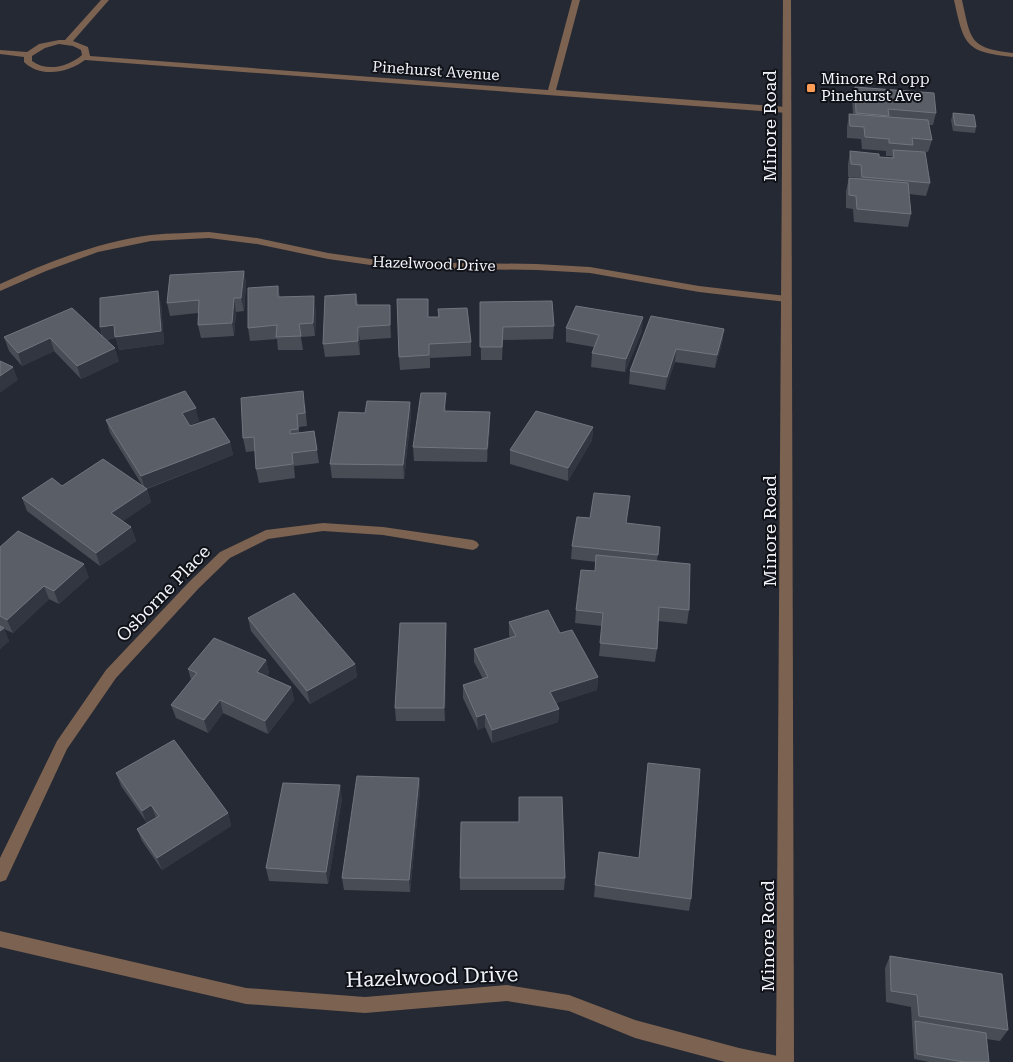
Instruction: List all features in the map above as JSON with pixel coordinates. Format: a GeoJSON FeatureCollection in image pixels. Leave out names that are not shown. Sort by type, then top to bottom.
{"type":"FeatureCollection","features":[{"type":"Feature","properties":{"kind":"street"},"geometry":{"type":"LineString","coordinates":[[68,42],[105,0]]}},
{"type":"Feature","properties":{"kind":"street"},"geometry":{"type":"LineString","coordinates":[[552,93],[576,0]]}},
{"type":"Feature","properties":{"kind":"street","name":"Minore Road"},"geometry":{"type":"LineString","coordinates":[[784,1062],[787,299],[786,0]]}},
{"type":"Feature","properties":{"kind":"street"},"geometry":{"type":"LineString","coordinates":[[958,0],[967,38],[972,46],[987,52],[1013,55]]}},
{"type":"Feature","properties":{"kind":"street"},"geometry":{"type":"LineString","coordinates":[[0,52],[28,54],[42,46],[68,42],[85,49],[86,56],[65,67],[46,69],[31,65],[28,62],[28,54]]}},
{"type":"Feature","properties":{"kind":"street","name":"Pinehurst Avenue"},"geometry":{"type":"LineString","coordinates":[[84,58],[787,110]]}},
{"type":"Feature","properties":{"kind":"street","name":"Hazelwood Drive"},"geometry":{"type":"LineString","coordinates":[[0,288],[42,269],[95,250],[152,238],[209,235],[257,241],[328,256],[392,265],[537,267],[590,270],[699,288],[787,299]]}},
{"type":"Feature","properties":{"kind":"street","name":"Osborne Place"},"geometry":{"type":"LineString","coordinates":[[0,874],[62,745],[111,674],[194,585],[225,555],[266,536],[323,527],[382,531],[473,545]]}},
{"type":"Feature","properties":{"kind":"street","name":"Hazelwood Drive"},"geometry":{"type":"LineString","coordinates":[[0,939],[246,996],[365,1005],[507,993],[569,1003],[635,1029],[739,1057],[772,1062]]}},
{"type":"Feature","properties":{"kind":"building"},"geometry":{"type":"Polygon","coordinates":[[[855,87],[934,93],[936,113],[888,109],[889,116],[856,113],[855,87]]]}},
{"type":"Feature","properties":{"kind":"building"},"geometry":{"type":"Polygon","coordinates":[[[953,113],[974,115],[976,127],[955,125],[953,113]]]}},
{"type":"Feature","properties":{"kind":"building"},"geometry":{"type":"Polygon","coordinates":[[[849,114],[928,120],[932,140],[912,138],[913,145],[889,143],[889,139],[865,137],[864,127],[850,126],[849,114]]]}},
{"type":"Feature","properties":{"kind":"building"},"geometry":{"type":"Polygon","coordinates":[[[893,150],[925,152],[930,183],[862,177],[861,165],[851,164],[850,151],[879,154],[879,157],[894,158],[893,150]]]}},
{"type":"Feature","properties":{"kind":"building"},"geometry":{"type":"Polygon","coordinates":[[[849,178],[908,183],[911,214],[857,209],[856,196],[849,195],[849,178]]]}},
{"type":"Feature","properties":{"kind":"building"},"geometry":{"type":"Polygon","coordinates":[[[244,271],[241,298],[234,298],[232,323],[198,325],[199,300],[167,303],[170,275],[244,271]]]}},
{"type":"Feature","properties":{"kind":"building"},"geometry":{"type":"Polygon","coordinates":[[[278,286],[278,297],[314,296],[313,323],[299,324],[301,336],[276,337],[277,325],[248,328],[248,288],[278,286]]]}},
{"type":"Feature","properties":{"kind":"building"},"geometry":{"type":"Polygon","coordinates":[[[158,291],[161,331],[115,337],[114,325],[100,327],[100,298],[158,291]]]}},
{"type":"Feature","properties":{"kind":"building"},"geometry":{"type":"Polygon","coordinates":[[[356,294],[356,305],[390,305],[390,325],[358,327],[358,341],[323,344],[325,296],[356,294]]]}},
{"type":"Feature","properties":{"kind":"building"},"geometry":{"type":"Polygon","coordinates":[[[397,299],[428,299],[428,317],[439,317],[438,309],[467,308],[471,342],[429,344],[429,355],[399,357],[397,299]]]}},
{"type":"Feature","properties":{"kind":"building"},"geometry":{"type":"Polygon","coordinates":[[[552,301],[554,326],[503,327],[502,347],[480,347],[480,302],[552,301]]]}},
{"type":"Feature","properties":{"kind":"building"},"geometry":{"type":"Polygon","coordinates":[[[576,306],[643,317],[626,359],[592,353],[599,335],[566,328],[576,306]]]}},
{"type":"Feature","properties":{"kind":"building"},"geometry":{"type":"Polygon","coordinates":[[[72,308],[115,348],[77,366],[50,338],[18,353],[4,337],[72,308]]]}},
{"type":"Feature","properties":{"kind":"building"},"geometry":{"type":"Polygon","coordinates":[[[651,316],[724,329],[717,355],[676,349],[667,377],[630,371],[651,316]]]}},
{"type":"Feature","properties":{"kind":"building"},"geometry":{"type":"Polygon","coordinates":[[[0,361],[13,367],[0,376],[0,361]]]}},
{"type":"Feature","properties":{"kind":"building"},"geometry":{"type":"Polygon","coordinates":[[[185,391],[196,408],[182,413],[190,426],[214,418],[230,442],[141,476],[106,420],[185,391]]]}},
{"type":"Feature","properties":{"kind":"building"},"geometry":{"type":"Polygon","coordinates":[[[303,391],[305,413],[297,414],[298,429],[290,430],[290,434],[314,431],[317,450],[292,453],[293,464],[256,469],[254,437],[243,438],[241,398],[303,391]]]}},
{"type":"Feature","properties":{"kind":"building"},"geometry":{"type":"Polygon","coordinates":[[[421,393],[446,393],[444,411],[490,412],[487,449],[413,447],[421,393]]]}},
{"type":"Feature","properties":{"kind":"building"},"geometry":{"type":"Polygon","coordinates":[[[367,401],[410,402],[403,465],[330,464],[339,412],[365,413],[367,401]]]}},
{"type":"Feature","properties":{"kind":"building"},"geometry":{"type":"Polygon","coordinates":[[[536,411],[593,427],[568,468],[510,450],[536,411]]]}},
{"type":"Feature","properties":{"kind":"building"},"geometry":{"type":"Polygon","coordinates":[[[103,459],[147,489],[111,513],[131,527],[96,553],[22,498],[52,478],[62,486],[103,459]]]}},
{"type":"Feature","properties":{"kind":"building"},"geometry":{"type":"Polygon","coordinates":[[[594,493],[630,496],[626,523],[660,527],[658,555],[572,546],[577,517],[590,518],[594,493]]]}},
{"type":"Feature","properties":{"kind":"building"},"geometry":{"type":"Polygon","coordinates":[[[18,531],[84,564],[54,591],[44,586],[7,620],[0,616],[0,547],[18,531]]]}},
{"type":"Feature","properties":{"kind":"building"},"geometry":{"type":"Polygon","coordinates":[[[596,555],[690,564],[689,610],[659,607],[657,649],[600,643],[603,613],[576,610],[581,570],[595,571],[596,555]]]}},
{"type":"Feature","properties":{"kind":"building"},"geometry":{"type":"Polygon","coordinates":[[[294,593],[355,664],[307,691],[248,618],[294,593]]]}},
{"type":"Feature","properties":{"kind":"building"},"geometry":{"type":"Polygon","coordinates":[[[548,610],[560,633],[572,630],[598,677],[550,692],[559,709],[492,730],[485,714],[477,717],[463,685],[488,677],[474,649],[516,636],[509,622],[548,610]]]}},
{"type":"Feature","properties":{"kind":"building"},"geometry":{"type":"Polygon","coordinates":[[[400,623],[446,623],[444,708],[395,708],[400,623]]]}},
{"type":"Feature","properties":{"kind":"building"},"geometry":{"type":"Polygon","coordinates":[[[214,638],[266,660],[257,672],[291,687],[265,721],[220,700],[204,720],[171,705],[197,673],[188,669],[214,638]]]}},
{"type":"Feature","properties":{"kind":"building"},"geometry":{"type":"Polygon","coordinates":[[[174,740],[228,813],[157,858],[137,829],[159,816],[151,805],[142,811],[116,773],[174,740]]]}},
{"type":"Feature","properties":{"kind":"building"},"geometry":{"type":"Polygon","coordinates":[[[648,763],[700,769],[691,899],[595,885],[599,852],[639,858],[648,763]]]}},
{"type":"Feature","properties":{"kind":"building"},"geometry":{"type":"Polygon","coordinates":[[[357,776],[419,778],[409,880],[342,878],[357,776]]]}},
{"type":"Feature","properties":{"kind":"building"},"geometry":{"type":"Polygon","coordinates":[[[283,783],[340,785],[326,872],[266,868],[283,783]]]}},
{"type":"Feature","properties":{"kind":"building"},"geometry":{"type":"Polygon","coordinates":[[[519,797],[562,797],[565,878],[460,878],[461,822],[519,822],[519,797]]]}},
{"type":"Feature","properties":{"kind":"building"},"geometry":{"type":"Polygon","coordinates":[[[890,956],[1002,974],[1008,1030],[919,1016],[917,995],[891,991],[890,956]]]}},
{"type":"Feature","properties":{"kind":"building"},"geometry":{"type":"Polygon","coordinates":[[[915,1021],[986,1033],[989,1062],[964,1062],[917,1054],[915,1021]]]}},
{"type":"Feature","properties":{"kind":"place","name":"Minore Rd opp Pinehurst Ave"},"geometry":{"type":"Point","coordinates":[811,88]}}]}
